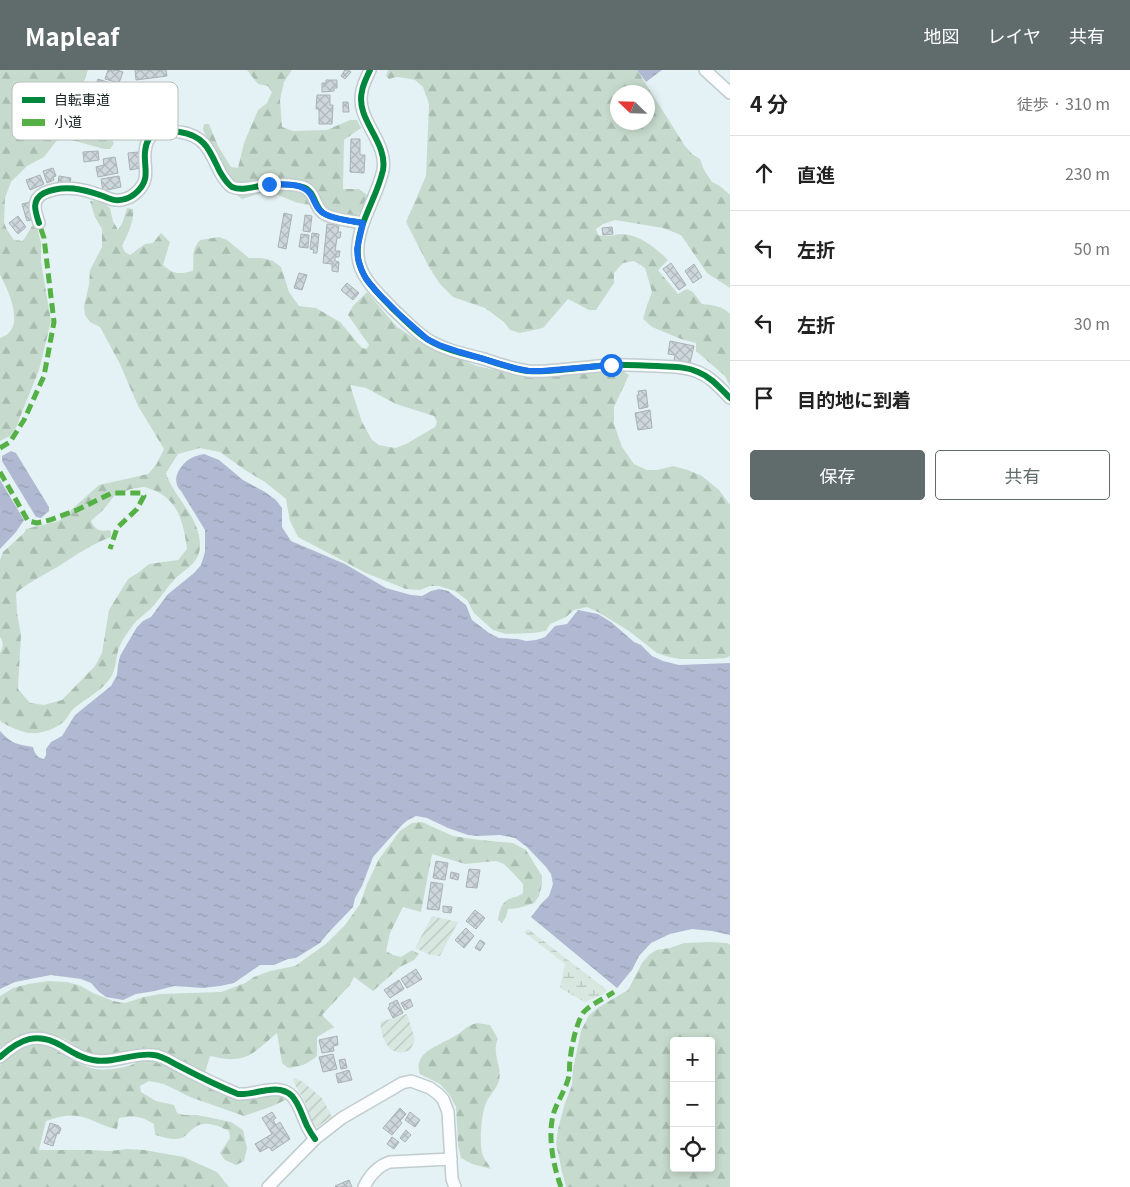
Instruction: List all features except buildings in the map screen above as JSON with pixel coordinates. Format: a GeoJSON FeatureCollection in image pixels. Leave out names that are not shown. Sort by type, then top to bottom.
{"type":"FeatureCollection","features":[{"type":"Feature","properties":{"kind":"street"},"geometry":{"type":"LineString","coordinates":[[370,70],[362,90],[362,110],[378,144],[383,166],[363,223],[357,249],[358,259],[366,279],[414,328],[427,339],[439,345],[529,371],[611,365],[686,368],[710,378],[730,398]]}},
{"type":"Feature","properties":{"kind":"street"},"geometry":{"type":"LineString","coordinates":[[705,70],[730,93]]}},
{"type":"Feature","properties":{"kind":"street"},"geometry":{"type":"LineString","coordinates":[[178,132],[200,139],[207,146],[224,179],[230,186],[240,189],[269,184],[305,187],[311,193],[317,208],[324,214],[363,223]]}},
{"type":"Feature","properties":{"kind":"street"},"geometry":{"type":"LineString","coordinates":[[39,223],[35,211],[35,202],[40,195],[52,190],[62,188],[84,190],[117,201],[134,195],[145,179],[145,152],[149,140]]}},
{"type":"Feature","properties":{"kind":"street"},"geometry":{"type":"LineString","coordinates":[[0,1057],[13,1046],[26,1039],[37,1037],[46,1038],[79,1056],[101,1062],[142,1055],[158,1056],[238,1094],[246,1095],[269,1090],[283,1090],[292,1096],[315,1139]]}},
{"type":"Feature","properties":{"kind":"street"},"geometry":{"type":"LineString","coordinates":[[268,1187],[315,1139],[342,1118],[402,1083],[410,1081],[430,1088],[443,1099],[448,1112],[450,1159],[452,1179],[455,1187]]}},
{"type":"Feature","properties":{"kind":"street"},"geometry":{"type":"LineString","coordinates":[[364,1187],[382,1164],[450,1159]]}},
{"type":"Feature","properties":{"kind":"green space"},"geometry":{"type":"Polygon","coordinates":[[[0,70],[88,70],[84,82],[12,82],[12,140],[57,140],[44,157],[27,166],[11,182],[5,198],[4,222],[14,240],[23,241],[32,226],[36,226],[38,231],[51,321],[39,370],[17,426],[10,436],[0,441],[0,338],[8,334],[13,327],[14,310],[8,290],[0,275],[0,70]]]}},
{"type":"Feature","properties":{"kind":"green space"},"geometry":{"type":"Polygon","coordinates":[[[247,70],[292,70],[284,82],[280,100],[282,127],[293,131],[327,130],[350,120],[357,120],[361,128],[344,140],[343,189],[359,189],[367,195],[366,204],[357,216],[295,202],[269,191],[242,199],[233,192],[227,176],[203,130],[204,124],[209,124],[218,146],[231,167],[238,168],[244,143],[258,110],[267,103],[272,92],[268,86],[258,84],[247,70]]]}},
{"type":"Feature","properties":{"kind":"green space"},"geometry":{"type":"Polygon","coordinates":[[[388,70],[637,70],[646,85],[610,85],[610,130],[655,130],[655,98],[685,146],[700,159],[704,170],[712,182],[730,195],[730,288],[707,273],[681,235],[663,228],[615,220],[603,224],[596,229],[598,235],[628,235],[647,242],[668,260],[658,270],[678,294],[687,289],[693,292],[702,304],[713,305],[730,314],[730,386],[725,376],[696,351],[696,343],[652,327],[643,319],[652,292],[645,268],[634,261],[623,263],[614,273],[614,283],[596,310],[589,310],[568,299],[543,328],[520,333],[510,330],[504,322],[485,308],[453,297],[440,284],[429,267],[406,222],[426,176],[429,104],[423,87],[415,80],[396,77],[389,79],[386,76],[388,70]]]}},
{"type":"Feature","properties":{"kind":"green space"},"geometry":{"type":"Polygon","coordinates":[[[72,140],[112,140],[114,143],[110,149],[72,140]]]}},
{"type":"Feature","properties":{"kind":"green space"},"geometry":{"type":"Polygon","coordinates":[[[100,200],[110,208],[113,221],[118,230],[127,208],[133,209],[132,222],[122,246],[125,252],[130,255],[145,244],[153,243],[161,233],[170,242],[163,265],[170,271],[180,273],[193,271],[195,247],[200,240],[219,237],[227,240],[249,258],[262,258],[273,261],[281,267],[289,292],[299,306],[316,308],[340,322],[362,348],[366,349],[369,345],[348,315],[353,306],[367,292],[397,327],[426,346],[477,366],[534,376],[577,375],[606,369],[623,371],[629,375],[614,407],[614,424],[622,447],[634,464],[647,470],[657,470],[673,466],[688,470],[702,476],[719,490],[730,505],[730,656],[726,658],[680,659],[657,653],[629,631],[587,607],[574,610],[566,617],[550,624],[546,631],[506,634],[493,630],[474,613],[467,600],[455,591],[439,586],[430,586],[420,590],[406,589],[366,573],[298,537],[290,521],[286,499],[265,482],[220,452],[200,448],[178,454],[166,473],[196,525],[200,545],[197,557],[129,630],[119,648],[114,671],[108,682],[51,730],[27,733],[1,722],[0,653],[3,645],[0,637],[0,560],[3,552],[26,529],[59,521],[99,485],[148,474],[156,465],[164,449],[138,406],[120,364],[100,327],[90,322],[85,315],[84,306],[90,270],[102,247],[102,229],[95,217],[90,201],[100,200]],[[350,385],[362,422],[372,440],[379,445],[395,448],[406,444],[435,427],[437,422],[434,416],[396,404],[366,388],[350,385]],[[144,487],[131,489],[115,495],[91,521],[98,530],[109,530],[111,537],[84,550],[16,593],[21,635],[18,689],[30,703],[44,705],[62,700],[95,666],[102,653],[109,610],[128,579],[149,564],[178,560],[187,549],[180,518],[171,502],[155,491],[144,487]]]}},
{"type":"Feature","properties":{"kind":"green space"},"geometry":{"type":"Polygon","coordinates":[[[422,822],[453,836],[513,843],[526,850],[542,876],[539,896],[534,903],[508,909],[502,923],[498,920],[502,905],[509,899],[523,893],[523,884],[504,864],[496,861],[465,864],[432,854],[421,912],[403,907],[390,933],[386,951],[401,957],[412,950],[419,954],[414,960],[400,967],[373,991],[354,977],[350,985],[322,1015],[334,1027],[317,1037],[317,1056],[307,1063],[288,1068],[282,1063],[277,1033],[257,1050],[246,1056],[225,1059],[210,1056],[205,1073],[155,1049],[142,1048],[112,1055],[87,1054],[65,1039],[52,1035],[33,1033],[17,1037],[0,1047],[0,996],[13,988],[48,981],[67,982],[81,986],[113,1001],[125,1003],[160,994],[221,992],[270,971],[295,966],[326,944],[345,925],[360,904],[379,859],[400,831],[412,823],[422,822]]]}},
{"type":"Feature","properties":{"kind":"green space"},"geometry":{"type":"Polygon","coordinates":[[[432,916],[458,922],[440,956],[430,955],[415,948],[432,916]]]}},
{"type":"Feature","properties":{"kind":"green space"},"geometry":{"type":"Polygon","coordinates":[[[528,929],[607,990],[604,994],[585,1002],[560,988],[565,964],[524,932],[528,929]]]}},
{"type":"Feature","properties":{"kind":"green space"},"geometry":{"type":"Polygon","coordinates":[[[710,942],[727,943],[730,945],[730,1187],[566,1187],[556,1143],[565,1103],[572,1085],[573,1069],[581,1031],[589,1015],[628,990],[642,963],[649,955],[656,950],[684,943],[710,942]]]}},
{"type":"Feature","properties":{"kind":"green space"},"geometry":{"type":"Polygon","coordinates":[[[407,1014],[415,1040],[410,1050],[397,1052],[392,1050],[385,1041],[380,1022],[407,1014]]]}},
{"type":"Feature","properties":{"kind":"green space"},"geometry":{"type":"Polygon","coordinates":[[[477,1023],[490,1025],[498,1039],[496,1055],[500,1076],[497,1086],[485,1106],[481,1128],[483,1156],[491,1169],[472,1164],[461,1158],[458,1145],[456,1107],[449,1094],[440,1084],[420,1074],[419,1066],[423,1055],[428,1051],[477,1023]]]}},
{"type":"Feature","properties":{"kind":"green space"},"geometry":{"type":"Polygon","coordinates":[[[32,1044],[48,1047],[95,1069],[117,1068],[129,1066],[139,1061],[151,1061],[173,1069],[227,1096],[247,1099],[264,1095],[276,1095],[285,1100],[244,1116],[190,1097],[164,1084],[149,1081],[140,1086],[141,1092],[156,1101],[174,1105],[177,1113],[231,1122],[243,1130],[247,1148],[244,1161],[236,1165],[225,1160],[220,1153],[230,1138],[229,1131],[212,1124],[199,1125],[182,1138],[176,1139],[155,1135],[154,1124],[137,1117],[119,1118],[117,1129],[83,1117],[61,1117],[46,1121],[39,1150],[110,1151],[127,1149],[184,1157],[217,1172],[229,1187],[0,1187],[0,1065],[13,1054],[32,1044]]]}},
{"type":"Feature","properties":{"kind":"green space"},"geometry":{"type":"Polygon","coordinates":[[[295,1078],[303,1082],[322,1098],[332,1117],[317,1127],[311,1122],[305,1102],[294,1083],[293,1079],[295,1078]]]}},
{"type":"Feature","properties":{"kind":"water"},"geometry":{"type":"Polygon","coordinates":[[[637,70],[662,70],[646,82],[637,70]]]}},
{"type":"Feature","properties":{"kind":"water"},"geometry":{"type":"Polygon","coordinates":[[[11,451],[16,453],[49,507],[49,511],[41,518],[36,517],[2,461],[2,456],[11,451]]]}},
{"type":"Feature","properties":{"kind":"water"},"geometry":{"type":"Polygon","coordinates":[[[204,454],[219,460],[243,480],[276,500],[282,508],[282,527],[291,541],[345,564],[386,588],[422,596],[439,589],[448,591],[466,605],[472,620],[499,638],[526,641],[545,637],[555,626],[567,624],[578,610],[598,614],[611,622],[634,642],[641,645],[652,656],[663,661],[679,665],[730,663],[730,935],[692,929],[670,934],[651,943],[639,956],[632,970],[617,988],[531,917],[549,896],[553,884],[551,874],[527,847],[515,838],[500,835],[468,835],[427,818],[416,816],[403,824],[373,857],[353,907],[320,943],[296,958],[274,965],[260,965],[234,983],[203,988],[174,986],[136,994],[123,1000],[106,997],[91,983],[81,979],[51,975],[15,982],[0,989],[0,731],[15,743],[33,747],[37,755],[44,759],[46,749],[51,742],[62,736],[75,715],[111,686],[117,675],[120,656],[137,627],[151,617],[167,595],[201,565],[205,552],[205,530],[178,487],[176,479],[181,467],[188,460],[204,454]]]}},
{"type":"Feature","properties":{"kind":"water"},"geometry":{"type":"Polygon","coordinates":[[[0,480],[24,520],[0,549],[0,480]]]}},
{"type":"Feature","properties":{"kind":"marked path"},"geometry":{"type":"LineString","coordinates":[[0,448],[10,442],[24,420],[44,376],[54,322],[44,238],[39,223]]}},
{"type":"Feature","properties":{"kind":"marked path"},"geometry":{"type":"LineString","coordinates":[[0,472],[28,521],[37,523],[77,510],[112,493],[142,493],[144,496],[137,509],[117,528],[110,549]]}},
{"type":"Feature","properties":{"kind":"marked path"},"geometry":{"type":"LineString","coordinates":[[561,1187],[553,1159],[551,1130],[554,1112],[569,1076],[574,1036],[583,1013],[593,1004],[614,992]]}},
{"type":"Feature","properties":{"kind":"cycle path"},"geometry":{"type":"LineString","coordinates":[[370,70],[365,80],[361,102],[363,112],[381,150],[383,170],[363,223],[358,246],[358,257],[366,279],[414,329],[427,339],[447,349],[511,368],[528,371],[614,365],[688,369],[707,377],[730,398]]}},
{"type":"Feature","properties":{"kind":"cycle path"},"geometry":{"type":"LineString","coordinates":[[178,132],[196,137],[206,146],[220,172],[232,187],[245,189],[282,184],[303,187],[310,192],[323,213],[336,218],[363,223]]}},
{"type":"Feature","properties":{"kind":"cycle path"},"geometry":{"type":"LineString","coordinates":[[39,223],[35,210],[37,199],[51,190],[66,188],[81,190],[116,200],[122,200],[134,194],[140,189],[145,179],[145,152],[148,140]]}},
{"type":"Feature","properties":{"kind":"cycle path"},"geometry":{"type":"LineString","coordinates":[[0,1057],[22,1042],[37,1038],[53,1041],[81,1056],[93,1060],[101,1061],[139,1055],[157,1056],[167,1059],[208,1081],[238,1094],[269,1090],[285,1091],[290,1094],[298,1105],[315,1139]]}},
{"type":"Feature","properties":{"kind":"route"},"geometry":{"type":"LineString","coordinates":[[269,184],[305,187],[311,193],[317,208],[324,214],[363,223],[357,249],[358,259],[366,279],[401,316],[427,339],[460,352],[529,371],[611,365]]}}]}
